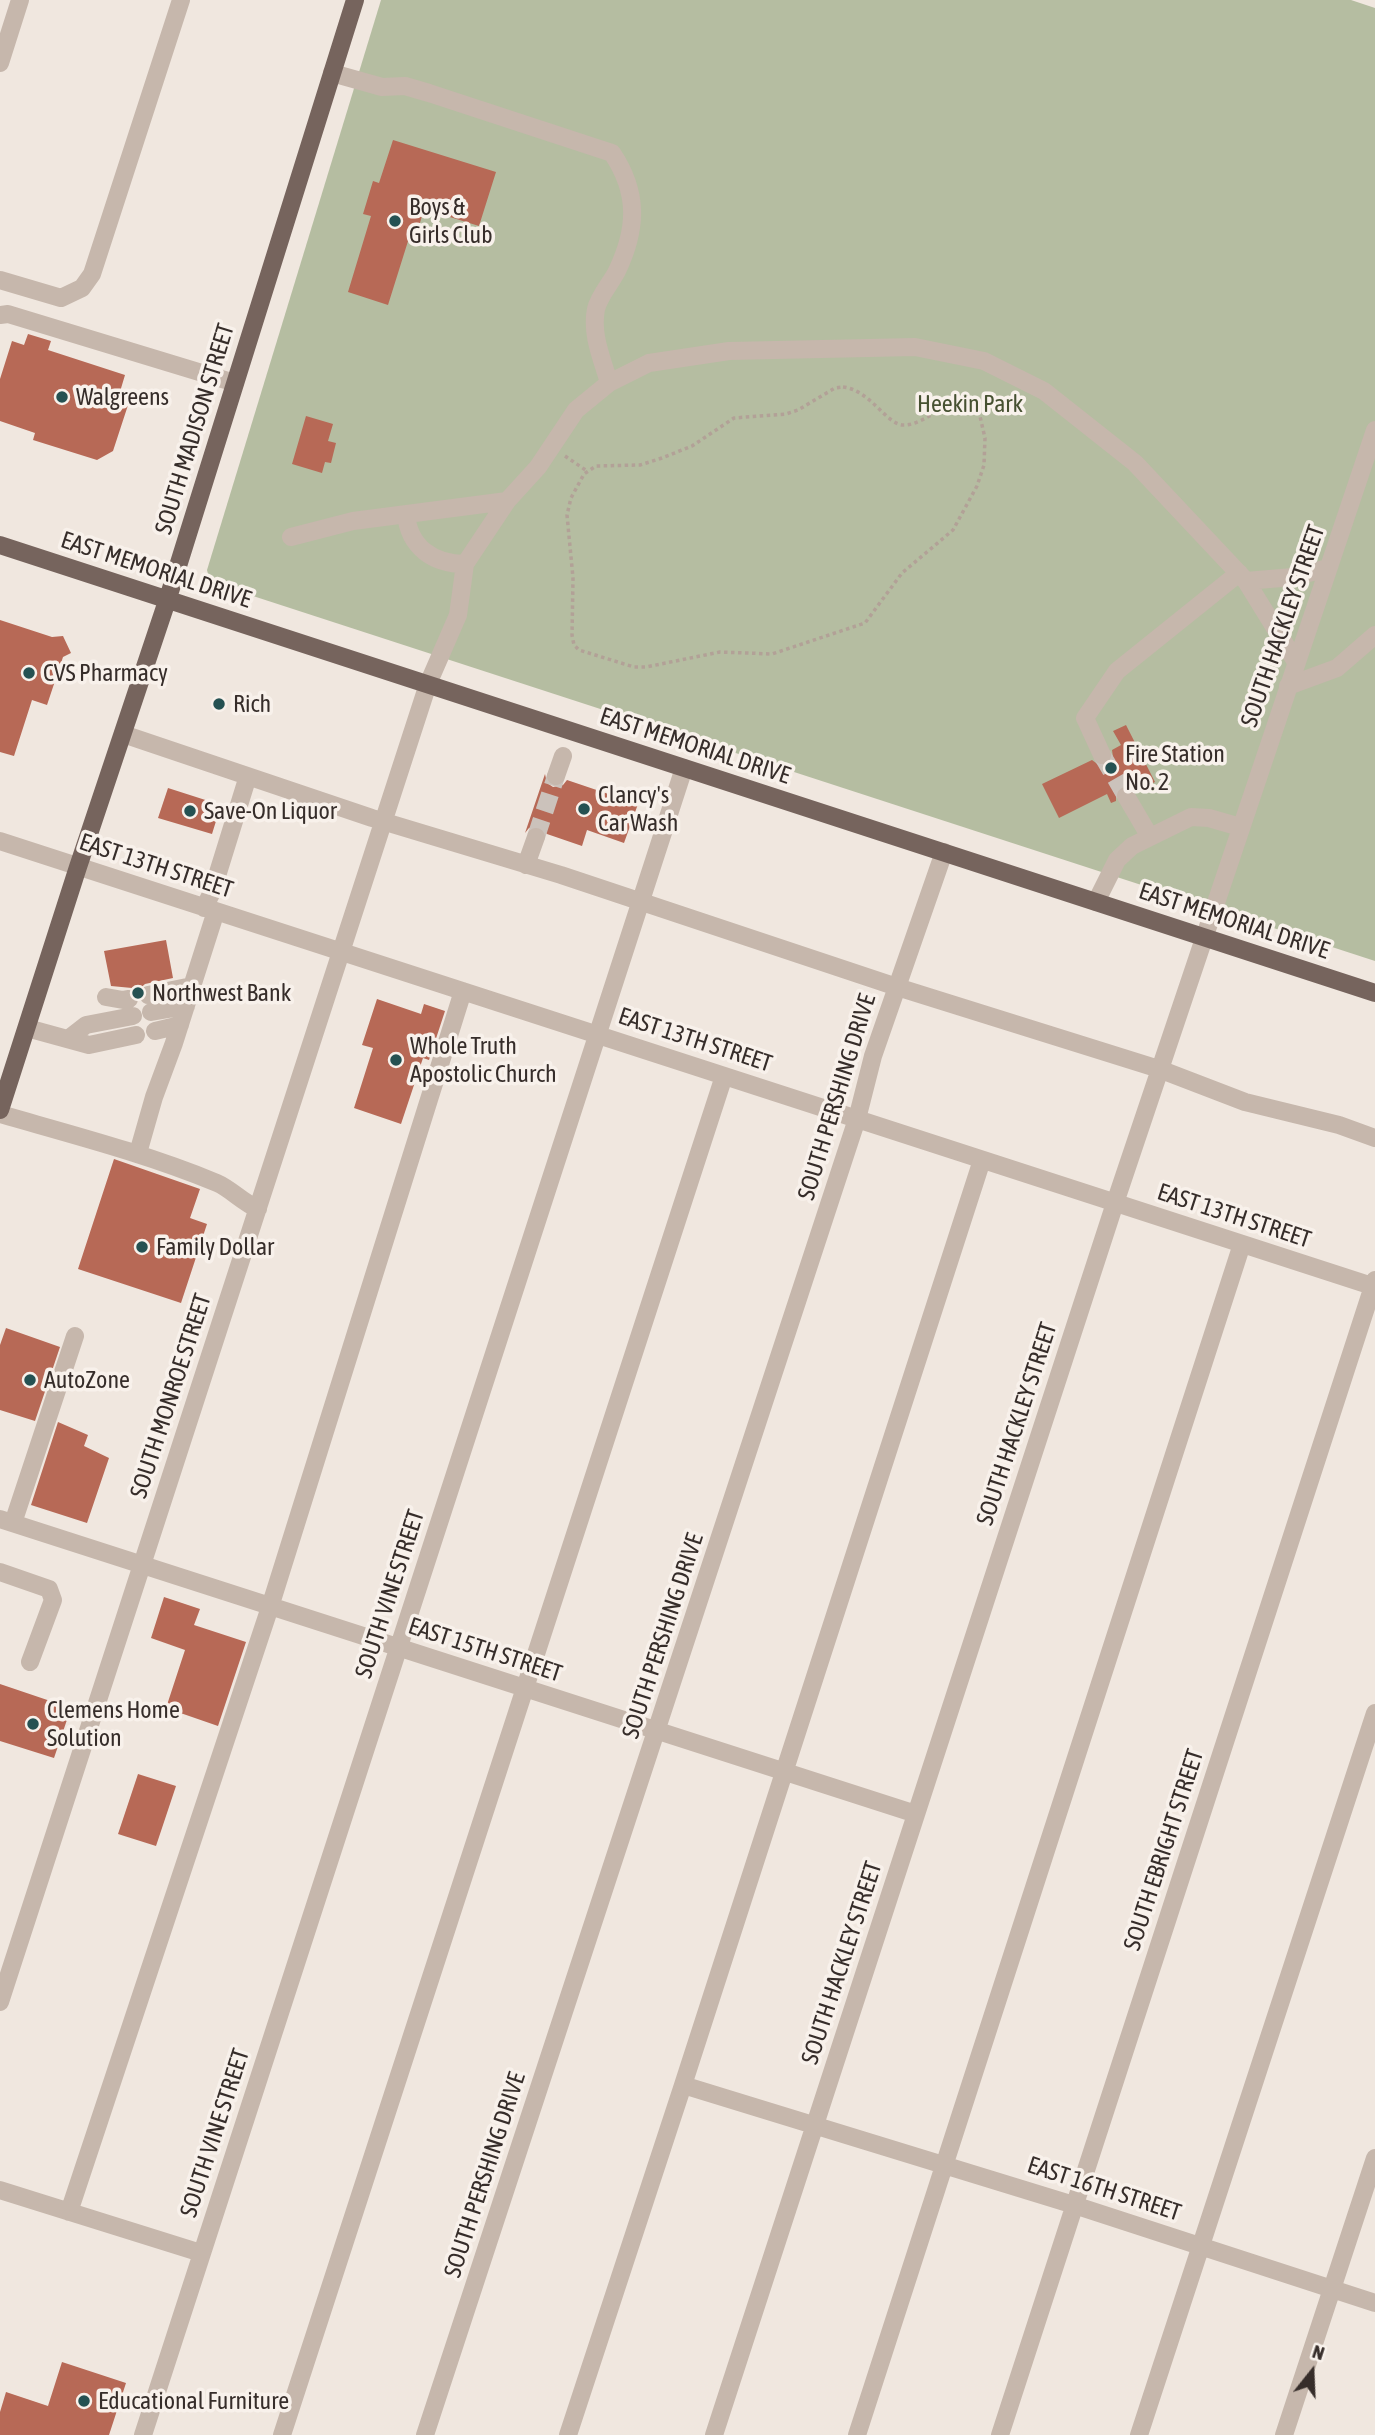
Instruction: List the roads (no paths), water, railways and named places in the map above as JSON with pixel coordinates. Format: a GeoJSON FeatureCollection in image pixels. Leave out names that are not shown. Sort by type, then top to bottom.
{"type":"FeatureCollection","features":[{"type":"Feature","properties":{"kind":"main road","name":"SOUTH MADISON STREET"},"geometry":{"type":"LineString","coordinates":[[0,1112],[168,598],[355,0]]}},
{"type":"Feature","properties":{"kind":"main road","name":"EAST MEMORIAL DRIVE"},"geometry":{"type":"LineString","coordinates":[[0,545],[1375,993]]}},
{"type":"Feature","properties":{"kind":"street"},"geometry":{"type":"LineString","coordinates":[[0,63],[20,0]]}},
{"type":"Feature","properties":{"kind":"street"},"geometry":{"type":"LineString","coordinates":[[0,280],[61,298],[82,288],[92,274],[181,0]]}},
{"type":"Feature","properties":{"kind":"street"},"geometry":{"type":"LineString","coordinates":[[332,73],[383,87],[405,86],[612,153],[626,173],[632,199],[631,237],[597,306],[595,319],[594,332],[609,383]]}},
{"type":"Feature","properties":{"kind":"street"},"geometry":{"type":"LineString","coordinates":[[0,315],[8,314],[235,383]]}},
{"type":"Feature","properties":{"kind":"street"},"geometry":{"type":"LineString","coordinates":[[406,514],[414,542],[434,559],[448,564],[465,564],[507,501],[538,467],[576,410],[609,383],[649,363],[729,351],[915,348],[984,361],[1044,391],[1136,463],[1242,577],[1296,662]]}},
{"type":"Feature","properties":{"kind":"street","name":"SOUTH HACKLEY STREET"},"geometry":{"type":"LineString","coordinates":[[715,2435],[1159,1069],[1375,430]]}},
{"type":"Feature","properties":{"kind":"street"},"geometry":{"type":"LineString","coordinates":[[290,537],[353,521],[507,501]]}},
{"type":"Feature","properties":{"kind":"street","name":"SOUTH MONROE STREET"},"geometry":{"type":"LineString","coordinates":[[0,2002],[428,684],[458,615],[465,564]]}},
{"type":"Feature","properties":{"kind":"street"},"geometry":{"type":"LineString","coordinates":[[1102,755],[1085,718],[1117,671],[1242,577],[1293,577],[1328,568]]}},
{"type":"Feature","properties":{"kind":"street"},"geometry":{"type":"LineString","coordinates":[[1288,686],[1337,668],[1375,635]]}},
{"type":"Feature","properties":{"kind":"street"},"geometry":{"type":"LineString","coordinates":[[123,734],[383,821],[1159,1069],[1245,1102],[1339,1125],[1375,1138]]}},
{"type":"Feature","properties":{"kind":"street"},"geometry":{"type":"LineString","coordinates":[[556,776],[563,756]]}},
{"type":"Feature","properties":{"kind":"street","name":"SOUTH VINE STREET"},"geometry":{"type":"LineString","coordinates":[[143,2435],[684,768]]}},
{"type":"Feature","properties":{"kind":"street"},"geometry":{"type":"LineString","coordinates":[[138,1153],[192,986],[212,892],[248,776]]}},
{"type":"Feature","properties":{"kind":"street"},"geometry":{"type":"LineString","coordinates":[[1126,796],[1150,837]]}},
{"type":"Feature","properties":{"kind":"street"},"geometry":{"type":"LineString","coordinates":[[1096,902],[1117,860],[1132,846],[1191,817],[1209,818],[1240,827]]}},
{"type":"Feature","properties":{"kind":"street"},"geometry":{"type":"LineString","coordinates":[[526,865],[536,837]]}},
{"type":"Feature","properties":{"kind":"street","name":"EAST 13TH STREET"},"geometry":{"type":"LineString","coordinates":[[0,841],[1374,1285]]}},
{"type":"Feature","properties":{"kind":"street","name":"SOUTH PERSHING DRIVE"},"geometry":{"type":"LineString","coordinates":[[425,2435],[857,1119],[873,1056],[944,852]]}},
{"type":"Feature","properties":{"kind":"street"},"geometry":{"type":"LineString","coordinates":[[186,1006],[150,1004],[192,986]]}},
{"type":"Feature","properties":{"kind":"street"},"geometry":{"type":"LineString","coordinates":[[69,2212],[270,1607],[463,991]]}},
{"type":"Feature","properties":{"kind":"street"},"geometry":{"type":"LineString","coordinates":[[68,1039],[86,1025],[131,1007],[123,1000],[106,997]]}},
{"type":"Feature","properties":{"kind":"street"},"geometry":{"type":"LineString","coordinates":[[155,1031],[180,1025]]}},
{"type":"Feature","properties":{"kind":"street"},"geometry":{"type":"LineString","coordinates":[[27,1028],[89,1045],[136,1035]]}},
{"type":"Feature","properties":{"kind":"street"},"geometry":{"type":"LineString","coordinates":[[282,2435],[724,1076]]}},
{"type":"Feature","properties":{"kind":"street"},"geometry":{"type":"LineString","coordinates":[[0,1112],[138,1153],[221,1185],[243,1202],[258,1209]]}},
{"type":"Feature","properties":{"kind":"street"},"geometry":{"type":"LineString","coordinates":[[568,2435],[982,1160]]}},
{"type":"Feature","properties":{"kind":"street"},"geometry":{"type":"LineString","coordinates":[[857,2435],[1242,1244]]}},
{"type":"Feature","properties":{"kind":"street","name":"SOUTH EBRIGHT STREET"},"geometry":{"type":"LineString","coordinates":[[1000,2435],[1374,1285]]}},
{"type":"Feature","properties":{"kind":"street"},"geometry":{"type":"LineString","coordinates":[[6,1521],[75,1336]]}},
{"type":"Feature","properties":{"kind":"street","name":"EAST 15TH STREET"},"geometry":{"type":"LineString","coordinates":[[6,1521],[916,1814]]}},
{"type":"Feature","properties":{"kind":"street"},"geometry":{"type":"LineString","coordinates":[[0,1572],[49,1589],[53,1600],[30,1662]]}},
{"type":"Feature","properties":{"kind":"street"},"geometry":{"type":"LineString","coordinates":[[1139,2435],[1375,1713]]}},
{"type":"Feature","properties":{"kind":"street","name":"EAST 16TH STREET"},"geometry":{"type":"LineString","coordinates":[[683,2085],[944,2164],[1375,2303]]}},
{"type":"Feature","properties":{"kind":"street"},"geometry":{"type":"LineString","coordinates":[[1284,2435],[1375,2158]]}},
{"type":"Feature","properties":{"kind":"street"},"geometry":{"type":"LineString","coordinates":[[0,2190],[201,2253]]}},
{"type":"Feature","properties":{"kind":"tunnel"},"geometry":{"type":"LineString","coordinates":[[1102,755],[1126,796]]}},
{"type":"Feature","properties":{"kind":"tunnel"},"geometry":{"type":"LineString","coordinates":[[536,837],[556,776]]}},
{"type":"Feature","properties":{"kind":"place","name":"Boys & Girls Club"},"geometry":{"type":"Point","coordinates":[395,221]}},
{"type":"Feature","properties":{"kind":"place","name":"Walgreens"},"geometry":{"type":"Point","coordinates":[62,397]}},
{"type":"Feature","properties":{"kind":"place","name":"CVS Pharmacy"},"geometry":{"type":"Point","coordinates":[29,673]}},
{"type":"Feature","properties":{"kind":"place","name":"Rich"},"geometry":{"type":"Point","coordinates":[219,704]}},
{"type":"Feature","properties":{"kind":"place","name":"Fire Station No. 2"},"geometry":{"type":"Point","coordinates":[1111,768]}},
{"type":"Feature","properties":{"kind":"place","name":"Clancy's Car Wash"},"geometry":{"type":"Point","coordinates":[584,809]}},
{"type":"Feature","properties":{"kind":"place","name":"Save-On Liquor"},"geometry":{"type":"Point","coordinates":[190,811]}},
{"type":"Feature","properties":{"kind":"place","name":"Northwest Bank"},"geometry":{"type":"Point","coordinates":[138,993]}},
{"type":"Feature","properties":{"kind":"place","name":"Whole Truth Apostolic Church"},"geometry":{"type":"Point","coordinates":[396,1060]}},
{"type":"Feature","properties":{"kind":"place","name":"Family Dollar"},"geometry":{"type":"Point","coordinates":[142,1247]}},
{"type":"Feature","properties":{"kind":"place","name":"AutoZone"},"geometry":{"type":"Point","coordinates":[30,1380]}},
{"type":"Feature","properties":{"kind":"place","name":"Clemens Home Solution"},"geometry":{"type":"Point","coordinates":[33,1724]}},
{"type":"Feature","properties":{"kind":"place","name":"Educational Furniture"},"geometry":{"type":"Point","coordinates":[84,2401]}},
{"type":"Feature","properties":{"kind":"park label","name":"Heekin Park"},"geometry":{"type":"Point","coordinates":[970,404]}}]}
